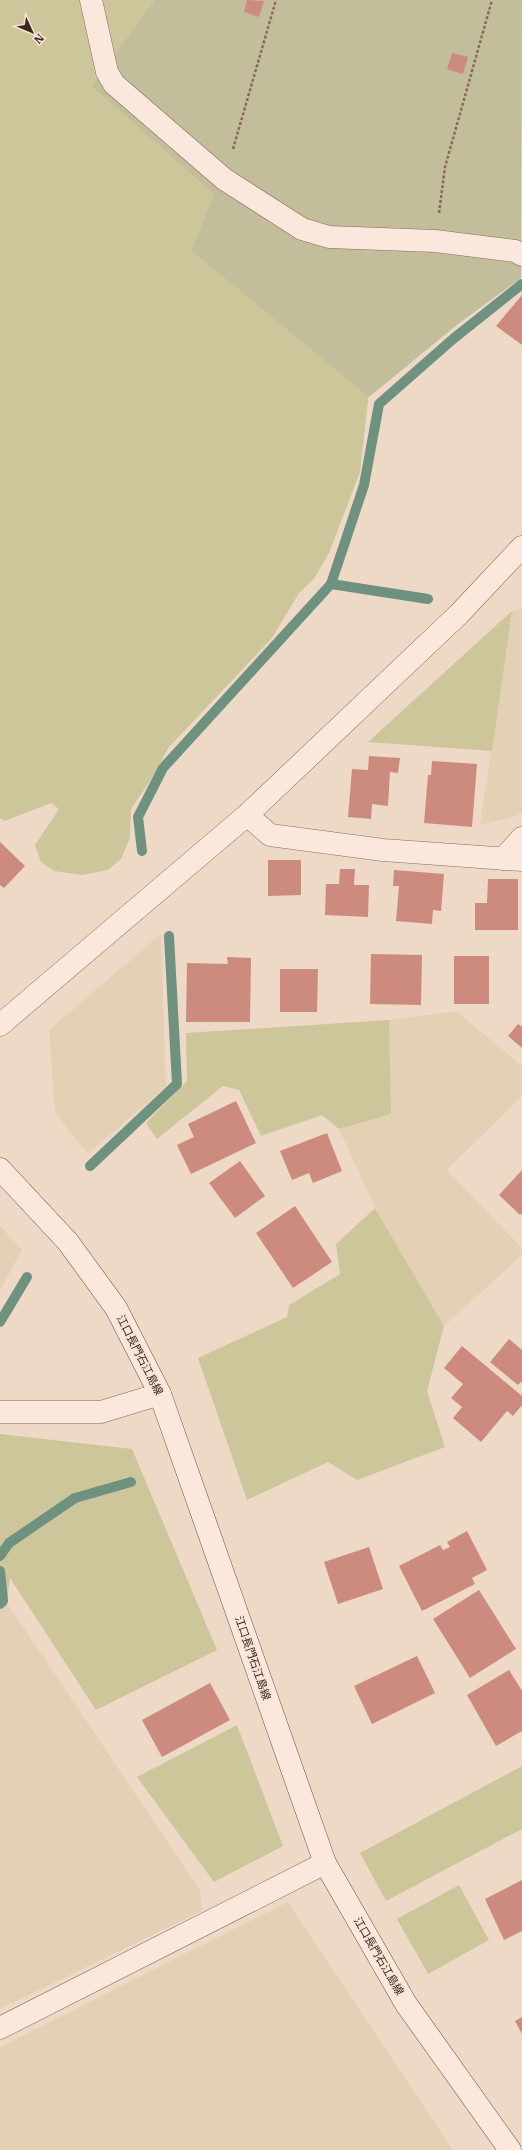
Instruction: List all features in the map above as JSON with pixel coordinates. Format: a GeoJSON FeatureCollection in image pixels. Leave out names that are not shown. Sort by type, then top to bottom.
{"type":"FeatureCollection","features":[{"type":"Feature","properties":{"kind":"street"},"geometry":{"type":"LineString","coordinates":[[91,0],[107,72],[114,84],[224,179],[302,229],[329,237],[435,241],[515,251],[522,255]]}},
{"type":"Feature","properties":{"kind":"street"},"geometry":{"type":"LineString","coordinates":[[0,1025],[247,814],[459,614],[522,547]]}},
{"type":"Feature","properties":{"kind":"street"},"geometry":{"type":"LineString","coordinates":[[247,814],[270,835],[383,850],[513,859],[522,838]]}},
{"type":"Feature","properties":{"kind":"street","name":"江口長門石江島線"},"geometry":{"type":"LineString","coordinates":[[0,1169],[68,1242],[116,1308],[160,1394],[325,1863],[406,2004],[510,2150]]}},
{"type":"Feature","properties":{"kind":"street"},"geometry":{"type":"LineString","coordinates":[[0,1412],[101,1412],[160,1394]]}},
{"type":"Feature","properties":{"kind":"street"},"geometry":{"type":"LineString","coordinates":[[0,2028],[325,1863]]}},
{"type":"Feature","properties":{"kind":"path"},"geometry":{"type":"LineString","coordinates":[[224,179],[276,0]]}},
{"type":"Feature","properties":{"kind":"path"},"geometry":{"type":"LineString","coordinates":[[435,241],[445,167],[492,0]]}},
{"type":"Feature","properties":{"kind":"shaded area"},"geometry":{"type":"Polygon","coordinates":[[[0,0],[167,0],[246,210],[369,392],[360,472],[329,553],[314,579],[299,593],[272,638],[169,747],[150,781],[131,809],[130,838],[121,859],[108,870],[83,875],[54,871],[41,862],[35,845],[59,809],[51,803],[5,821],[0,818],[0,0]]]}},
{"type":"Feature","properties":{"kind":"shaded area"},"geometry":{"type":"Polygon","coordinates":[[[155,0],[522,0],[521,278],[458,324],[369,397],[192,251],[214,194],[92,86],[155,0]]]}},
{"type":"Feature","properties":{"kind":"shaded area"},"geometry":{"type":"Polygon","coordinates":[[[522,608],[522,812],[516,816],[480,825],[512,611],[522,608]]]}},
{"type":"Feature","properties":{"kind":"shaded area"},"geometry":{"type":"Polygon","coordinates":[[[512,611],[492,751],[368,742],[512,611]]]}},
{"type":"Feature","properties":{"kind":"shaded area"},"geometry":{"type":"Polygon","coordinates":[[[161,934],[166,1086],[88,1154],[55,1113],[49,1030],[161,934]]]}},
{"type":"Feature","properties":{"kind":"shaded area"},"geometry":{"type":"Polygon","coordinates":[[[456,1011],[522,1066],[522,1096],[447,1170],[522,1248],[522,1255],[444,1326],[375,1208],[339,1129],[390,1113],[389,1020],[456,1011]]]}},
{"type":"Feature","properties":{"kind":"shaded area"},"geometry":{"type":"Polygon","coordinates":[[[389,1020],[391,1114],[339,1129],[322,1115],[261,1136],[239,1090],[223,1086],[157,1139],[146,1123],[187,1081],[186,1033],[389,1020]]]}},
{"type":"Feature","properties":{"kind":"shaded area"},"geometry":{"type":"Polygon","coordinates":[[[375,1208],[444,1326],[427,1391],[445,1447],[357,1480],[328,1462],[247,1500],[198,1358],[287,1317],[289,1305],[340,1274],[336,1244],[375,1208]]]}},
{"type":"Feature","properties":{"kind":"shaded area"},"geometry":{"type":"Polygon","coordinates":[[[0,1226],[22,1250],[0,1290],[0,1226]]]}},
{"type":"Feature","properties":{"kind":"shaded area"},"geometry":{"type":"Polygon","coordinates":[[[0,1434],[132,1449],[217,1650],[96,1710],[10,1578],[7,1603],[0,1608],[0,1434]]]}},
{"type":"Feature","properties":{"kind":"shaded area"},"geometry":{"type":"Polygon","coordinates":[[[7,1603],[200,1890],[202,1911],[0,2009],[0,1608],[7,1603]]]}},
{"type":"Feature","properties":{"kind":"shaded area"},"geometry":{"type":"Polygon","coordinates":[[[237,1725],[283,1846],[214,1882],[137,1777],[237,1725]]]}},
{"type":"Feature","properties":{"kind":"shaded area"},"geometry":{"type":"Polygon","coordinates":[[[522,1766],[522,1829],[386,1901],[360,1853],[522,1766]]]}},
{"type":"Feature","properties":{"kind":"shaded area"},"geometry":{"type":"Polygon","coordinates":[[[459,1885],[489,1940],[428,1974],[397,1919],[459,1885]]]}},
{"type":"Feature","properties":{"kind":"shaded area"},"geometry":{"type":"Polygon","coordinates":[[[288,1902],[453,2150],[0,2150],[0,2047],[288,1902]]]}},
{"type":"Feature","properties":{"kind":"building"},"geometry":{"type":"Polygon","coordinates":[[[247,0],[264,1],[259,17],[244,12],[247,0]]]}},
{"type":"Feature","properties":{"kind":"building"},"geometry":{"type":"Polygon","coordinates":[[[452,53],[468,57],[463,74],[447,69],[452,53]]]}},
{"type":"Feature","properties":{"kind":"building"},"geometry":{"type":"Polygon","coordinates":[[[522,295],[522,345],[496,326],[522,295]]]}},
{"type":"Feature","properties":{"kind":"building"},"geometry":{"type":"Polygon","coordinates":[[[369,756],[400,758],[398,773],[390,772],[388,806],[372,804],[371,819],[348,817],[352,769],[368,770],[369,756]]]}},
{"type":"Feature","properties":{"kind":"building"},"geometry":{"type":"Polygon","coordinates":[[[432,761],[477,764],[472,827],[424,823],[428,775],[431,775],[432,761]]]}},
{"type":"Feature","properties":{"kind":"building"},"geometry":{"type":"Polygon","coordinates":[[[0,842],[25,866],[4,888],[0,885],[0,842]]]}},
{"type":"Feature","properties":{"kind":"building"},"geometry":{"type":"Polygon","coordinates":[[[268,860],[301,860],[301,895],[268,896],[268,860]]]}},
{"type":"Feature","properties":{"kind":"building"},"geometry":{"type":"Polygon","coordinates":[[[340,869],[355,869],[354,885],[369,885],[368,917],[325,915],[326,884],[339,884],[340,869]]]}},
{"type":"Feature","properties":{"kind":"building"},"geometry":{"type":"Polygon","coordinates":[[[394,870],[444,874],[441,911],[433,910],[432,924],[396,921],[399,886],[393,886],[394,870]]]}},
{"type":"Feature","properties":{"kind":"building"},"geometry":{"type":"Polygon","coordinates":[[[488,879],[518,879],[518,930],[475,930],[475,903],[487,903],[488,879]]]}},
{"type":"Feature","properties":{"kind":"building"},"geometry":{"type":"Polygon","coordinates":[[[371,954],[422,955],[421,1005],[370,1004],[371,954]]]}},
{"type":"Feature","properties":{"kind":"building"},"geometry":{"type":"Polygon","coordinates":[[[454,956],[489,956],[489,1004],[454,1004],[454,956]]]}},
{"type":"Feature","properties":{"kind":"building"},"geometry":{"type":"Polygon","coordinates":[[[227,957],[251,958],[250,1022],[186,1022],[187,963],[228,964],[227,957]]]}},
{"type":"Feature","properties":{"kind":"building"},"geometry":{"type":"Polygon","coordinates":[[[280,969],[318,969],[317,1012],[280,1012],[280,969]]]}},
{"type":"Feature","properties":{"kind":"building"},"geometry":{"type":"Polygon","coordinates":[[[518,1024],[522,1027],[522,1048],[508,1036],[518,1024]]]}},
{"type":"Feature","properties":{"kind":"building"},"geometry":{"type":"Polygon","coordinates":[[[236,1101],[256,1143],[191,1174],[177,1145],[194,1137],[188,1124],[236,1101]]]}},
{"type":"Feature","properties":{"kind":"building"},"geometry":{"type":"Polygon","coordinates":[[[327,1133],[342,1171],[313,1183],[309,1173],[292,1180],[280,1151],[327,1133]]]}},
{"type":"Feature","properties":{"kind":"building"},"geometry":{"type":"Polygon","coordinates":[[[240,1161],[265,1196],[235,1218],[209,1183],[240,1161]]]}},
{"type":"Feature","properties":{"kind":"building"},"geometry":{"type":"Polygon","coordinates":[[[522,1170],[522,1213],[520,1215],[499,1195],[522,1170]]]}},
{"type":"Feature","properties":{"kind":"building"},"geometry":{"type":"Polygon","coordinates":[[[295,1206],[332,1262],[293,1288],[256,1233],[295,1206]]]}},
{"type":"Feature","properties":{"kind":"building"},"geometry":{"type":"Polygon","coordinates":[[[509,1339],[522,1350],[522,1381],[518,1385],[490,1362],[509,1339]]]}},
{"type":"Feature","properties":{"kind":"building"},"geometry":{"type":"Polygon","coordinates":[[[462,1346],[522,1396],[522,1405],[513,1416],[507,1411],[481,1442],[453,1418],[462,1407],[451,1398],[463,1384],[444,1368],[462,1346]]]}},
{"type":"Feature","properties":{"kind":"building"},"geometry":{"type":"Polygon","coordinates":[[[467,1531],[487,1570],[472,1578],[475,1584],[422,1611],[399,1566],[440,1545],[443,1550],[450,1547],[447,1542],[467,1531]]]}},
{"type":"Feature","properties":{"kind":"building"},"geometry":{"type":"Polygon","coordinates":[[[369,1547],[383,1589],[338,1604],[324,1562],[369,1547]]]}},
{"type":"Feature","properties":{"kind":"building"},"geometry":{"type":"Polygon","coordinates":[[[479,1590],[516,1649],[470,1678],[433,1619],[479,1590]]]}},
{"type":"Feature","properties":{"kind":"building"},"geometry":{"type":"Polygon","coordinates":[[[417,1656],[435,1693],[372,1724],[354,1686],[417,1656]]]}},
{"type":"Feature","properties":{"kind":"building"},"geometry":{"type":"Polygon","coordinates":[[[509,1670],[522,1691],[522,1731],[496,1746],[467,1695],[509,1670]]]}},
{"type":"Feature","properties":{"kind":"building"},"geometry":{"type":"Polygon","coordinates":[[[210,1683],[230,1720],[162,1757],[142,1720],[210,1683]]]}},
{"type":"Feature","properties":{"kind":"building"},"geometry":{"type":"Polygon","coordinates":[[[522,1880],[522,1931],[504,1940],[485,1899],[522,1880]]]}},
{"type":"Feature","properties":{"kind":"building"},"geometry":{"type":"Polygon","coordinates":[[[522,2017],[522,2034],[515,2021],[522,2017]]]}},
{"type":"Feature","properties":{"kind":"waterway"},"geometry":{"type":"LineString","coordinates":[[331,584],[364,485],[379,404],[453,339],[522,284]]}},
{"type":"Feature","properties":{"kind":"waterway"},"geometry":{"type":"LineString","coordinates":[[142,851],[138,817],[163,768],[331,584],[428,599]]}},
{"type":"Feature","properties":{"kind":"waterway"},"geometry":{"type":"LineString","coordinates":[[90,1166],[177,1084],[169,936]]}},
{"type":"Feature","properties":{"kind":"waterway"},"geometry":{"type":"LineString","coordinates":[[0,1322],[27,1277]]}},
{"type":"Feature","properties":{"kind":"waterway"},"geometry":{"type":"LineString","coordinates":[[0,1556],[9,1543],[75,1498],[131,1482]]}},
{"type":"Feature","properties":{"kind":"waterway"},"geometry":{"type":"LineString","coordinates":[[0,1571],[3,1601],[0,1604]]}}]}
